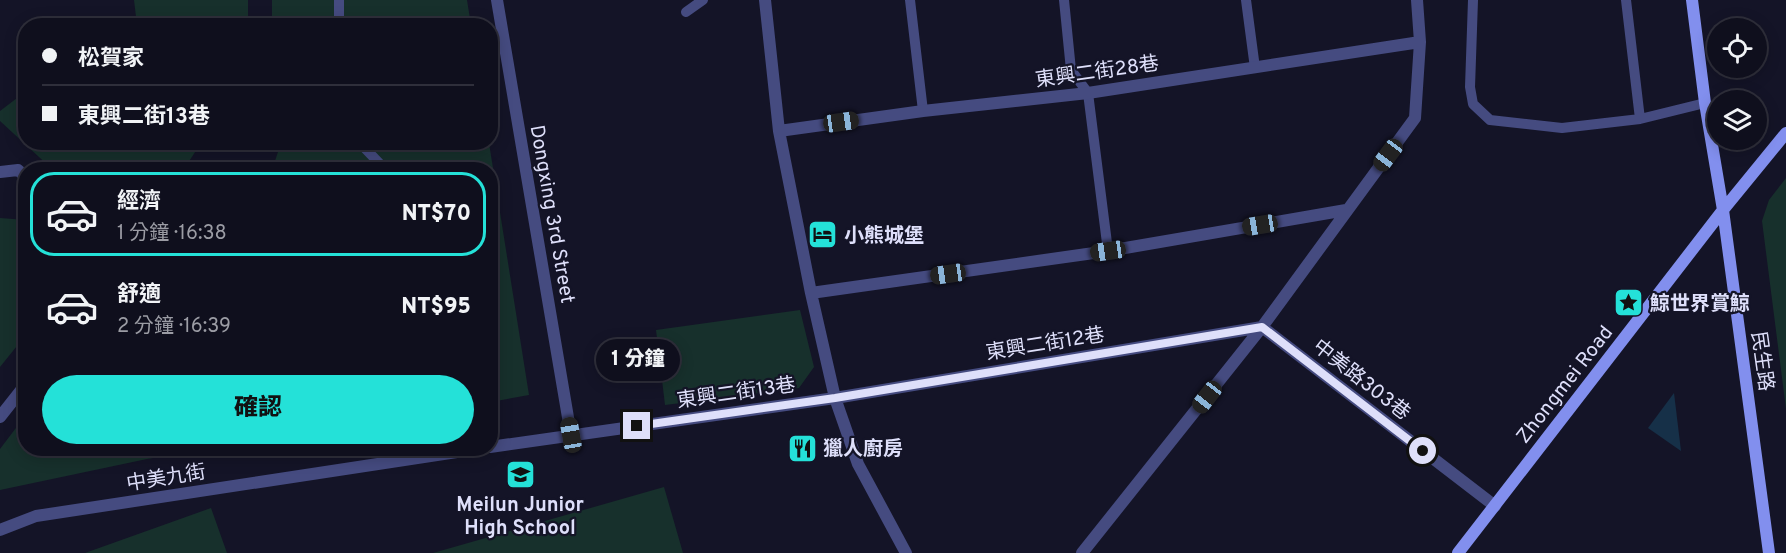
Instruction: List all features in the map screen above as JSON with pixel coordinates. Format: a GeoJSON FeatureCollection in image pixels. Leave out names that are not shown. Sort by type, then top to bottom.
{"type":"FeatureCollection","features":[{"type":"Feature","properties":{"kind":"street","name":"Dongxing 3rd Street"},"geometry":{"type":"LineString","coordinates":[[497,0],[571,435]]}},
{"type":"Feature","properties":{"kind":"street"},"geometry":{"type":"LineString","coordinates":[[765,0],[779,131],[811,293],[835,398],[858,464],[906,553]]}},
{"type":"Feature","properties":{"kind":"street"},"geometry":{"type":"LineString","coordinates":[[1082,553],[1262,327],[1415,118],[1420,42],[1417,0]]}},
{"type":"Feature","properties":{"kind":"street","name":"民生路"},"geometry":{"type":"LineString","coordinates":[[1692,0],[1705,103],[1723,210],[1768,553]]}},
{"type":"Feature","properties":{"kind":"street","name":"東興二街28巷"},"geometry":{"type":"LineString","coordinates":[[779,131],[923,111],[1088,93],[1420,42]]}},
{"type":"Feature","properties":{"kind":"street","name":"Zhongmei Road"},"geometry":{"type":"LineString","coordinates":[[1458,553],[1723,210],[1786,133]]}},
{"type":"Feature","properties":{"kind":"street"},"geometry":{"type":"LineString","coordinates":[[0,172],[18,170]]}},
{"type":"Feature","properties":{"kind":"street"},"geometry":{"type":"LineString","coordinates":[[811,293],[1108,251],[1346,210]]}},
{"type":"Feature","properties":{"kind":"street","name":"東興二街12巷"},"geometry":{"type":"LineString","coordinates":[[835,398],[1262,327]]}},
{"type":"Feature","properties":{"kind":"street","name":"中美路303巷"},"geometry":{"type":"LineString","coordinates":[[1262,327],[1495,506]]}},
{"type":"Feature","properties":{"kind":"street"},"geometry":{"type":"LineString","coordinates":[[0,417],[18,394]]}},
{"type":"Feature","properties":{"kind":"street","name":"東興二街13巷"},"geometry":{"type":"LineString","coordinates":[[571,435],[835,398]]}},
{"type":"Feature","properties":{"kind":"street"},"geometry":{"type":"LineString","coordinates":[[498,446],[571,435]]}},
{"type":"Feature","properties":{"kind":"street","name":"中美九街"},"geometry":{"type":"LineString","coordinates":[[0,530],[36,516],[430,456]]}},
{"type":"Feature","properties":{"kind":"lane"},"geometry":{"type":"LineString","coordinates":[[339,0],[339,18]]}},
{"type":"Feature","properties":{"kind":"lane"},"geometry":{"type":"LineString","coordinates":[[686,12],[703,0]]}},
{"type":"Feature","properties":{"kind":"lane"},"geometry":{"type":"LineString","coordinates":[[910,0],[923,111]]}},
{"type":"Feature","properties":{"kind":"lane"},"geometry":{"type":"LineString","coordinates":[[1064,0],[1071,70],[1088,93],[1108,251]]}},
{"type":"Feature","properties":{"kind":"lane"},"geometry":{"type":"LineString","coordinates":[[1246,0],[1254,68]]}},
{"type":"Feature","properties":{"kind":"lane"},"geometry":{"type":"LineString","coordinates":[[1473,0],[1470,87],[1473,104],[1490,120],[1562,128],[1640,119],[1705,103]]}},
{"type":"Feature","properties":{"kind":"lane"},"geometry":{"type":"LineString","coordinates":[[1626,0],[1640,119]]}},
{"type":"Feature","properties":{"kind":"lane"},"geometry":{"type":"LineString","coordinates":[[367,150],[378,162]]}},
{"type":"Feature","properties":{"kind":"green space"},"geometry":{"type":"Polygon","coordinates":[[[134,0],[248,0],[248,18],[136,18],[134,0]]]}},
{"type":"Feature","properties":{"kind":"green space"},"geometry":{"type":"Polygon","coordinates":[[[272,0],[467,0],[470,18],[272,18],[272,0]]]}},
{"type":"Feature","properties":{"kind":"green space"},"geometry":{"type":"Polygon","coordinates":[[[18,97],[18,138],[0,121],[0,111],[18,97]]]}},
{"type":"Feature","properties":{"kind":"green space"},"geometry":{"type":"Polygon","coordinates":[[[31,150],[196,150],[189,162],[44,162],[31,150]]]}},
{"type":"Feature","properties":{"kind":"green space"},"geometry":{"type":"Polygon","coordinates":[[[279,150],[490,150],[492,162],[275,162],[279,150]]]}},
{"type":"Feature","properties":{"kind":"green space"},"geometry":{"type":"Polygon","coordinates":[[[1786,178],[1786,409],[1762,221],[1769,200],[1786,178]]]}},
{"type":"Feature","properties":{"kind":"green space"},"geometry":{"type":"Polygon","coordinates":[[[498,200],[529,395],[498,401],[498,200]]]}},
{"type":"Feature","properties":{"kind":"green space"},"geometry":{"type":"Polygon","coordinates":[[[0,218],[18,219],[18,345],[0,367],[0,218]]]}},
{"type":"Feature","properties":{"kind":"green space"},"geometry":{"type":"Polygon","coordinates":[[[800,310],[814,367],[799,388],[665,405],[656,330],[800,310]]]}},
{"type":"Feature","properties":{"kind":"green space"},"geometry":{"type":"Polygon","coordinates":[[[18,425],[18,456],[166,456],[0,490],[0,449],[18,425]]]}},
{"type":"Feature","properties":{"kind":"green space"},"geometry":{"type":"Polygon","coordinates":[[[664,487],[683,553],[433,553],[664,487]]]}},
{"type":"Feature","properties":{"kind":"green space"},"geometry":{"type":"Polygon","coordinates":[[[211,508],[227,553],[85,553],[211,508]]]}},
{"type":"Feature","properties":{"kind":"water"},"geometry":{"type":"Polygon","coordinates":[[[1674,393],[1681,451],[1648,428],[1674,393]]]}},
{"type":"Feature","properties":{"kind":"place","name":"小熊城堡"},"geometry":{"type":"Point","coordinates":[823,235]}},
{"type":"Feature","properties":{"kind":"place","name":"鯨世界賞鯨"},"geometry":{"type":"Point","coordinates":[1629,303]}},
{"type":"Feature","properties":{"kind":"place","name":"獵人廚房"},"geometry":{"type":"Point","coordinates":[802,448]}},
{"type":"Feature","properties":{"kind":"place","name":"Meilun Junior High School"},"geometry":{"type":"Point","coordinates":[520,474]}},
{"type":"Feature","properties":{"kind":"route"},"geometry":{"type":"LineString","coordinates":[[637,426],[835,398],[1262,327],[1423,451]]}}]}
